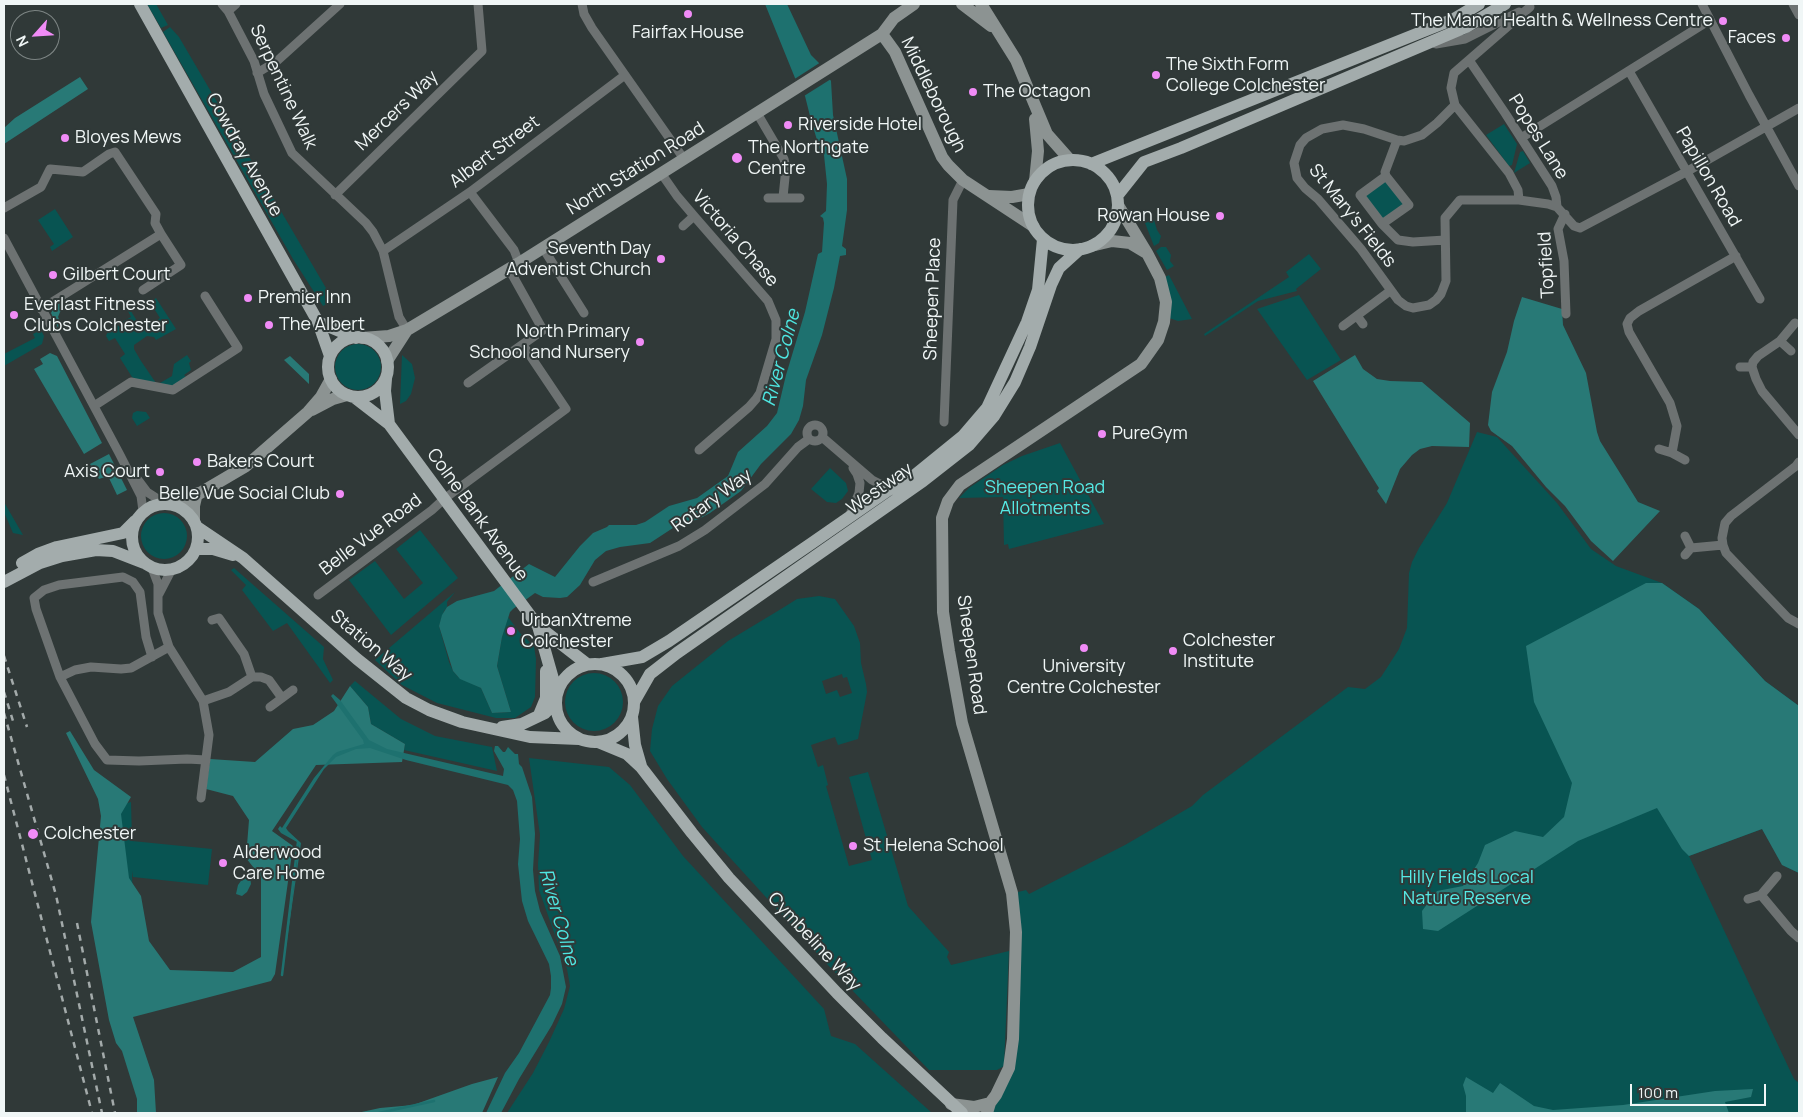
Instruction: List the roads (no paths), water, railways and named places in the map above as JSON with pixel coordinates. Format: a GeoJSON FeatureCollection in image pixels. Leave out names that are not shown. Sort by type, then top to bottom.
{"type":"FeatureCollection","features":[{"type":"Feature","properties":{"kind":"main road","name":"Cowdray Avenue"},"geometry":{"type":"LineString","coordinates":[[140,4],[318,322],[330,356]]}},
{"type":"Feature","properties":{"kind":"main road"},"geometry":{"type":"LineString","coordinates":[[1091,164],[1454,19],[1479,4]]}},
{"type":"Feature","properties":{"kind":"main road"},"geometry":{"type":"LineString","coordinates":[[1117,200],[1144,162],[1466,27],[1505,4]]}},
{"type":"Feature","properties":{"kind":"main road"},"geometry":{"type":"LineString","coordinates":[[1070,160],[1091,164],[1102,171],[1108,177],[1117,200],[1115,222],[1104,238],[1086,248],[1070,250],[1060,248],[1043,239],[1033,226],[1028,211],[1029,194],[1035,181],[1050,166],[1070,160]]}},
{"type":"Feature","properties":{"kind":"main road","name":"Westway"},"geometry":{"type":"LineString","coordinates":[[602,664],[642,657],[668,641],[848,517],[914,475],[963,436],[987,408],[1014,353],[1038,290],[1043,239]]}},
{"type":"Feature","properties":{"kind":"main road","name":"Westway"},"geometry":{"type":"LineString","coordinates":[[634,702],[650,674],[677,653],[923,481],[969,445],[994,416],[1015,382],[1059,268],[1086,248]]}},
{"type":"Feature","properties":{"kind":"main road"},"geometry":{"type":"LineString","coordinates":[[318,322],[372,341],[379,347],[387,368],[383,383],[375,392],[366,396],[351,396],[341,392],[331,379],[328,368],[330,356],[342,342],[359,338]]}},
{"type":"Feature","properties":{"kind":"main road","name":"Colne Bank Avenue"},"geometry":{"type":"LineString","coordinates":[[387,368],[385,391],[389,424]]}},
{"type":"Feature","properties":{"kind":"main road","name":"Colne Bank Avenue"},"geometry":{"type":"LineString","coordinates":[[351,396],[389,424],[538,626],[559,644],[588,664]]}},
{"type":"Feature","properties":{"kind":"main road"},"geometry":{"type":"LineString","coordinates":[[4,572],[38,554],[57,547],[123,533],[143,511],[164,503],[178,506],[188,512],[195,524],[198,538],[196,549],[185,564],[172,569],[161,570],[113,551],[96,550],[62,556],[40,563],[4,582]]}},
{"type":"Feature","properties":{"kind":"main road"},"geometry":{"type":"LineString","coordinates":[[135,521],[132,529],[132,542],[138,556],[148,565]]}},
{"type":"Feature","properties":{"kind":"main road","name":"Station Way"},"geometry":{"type":"LineString","coordinates":[[195,524],[243,558],[357,659],[406,698],[429,710],[462,722],[530,737],[579,739]]}},
{"type":"Feature","properties":{"kind":"main road","name":"Station Way"},"geometry":{"type":"LineString","coordinates":[[196,549],[213,550],[243,558]]}},
{"type":"Feature","properties":{"kind":"main road","name":"Colne Bank Avenue"},"geometry":{"type":"LineString","coordinates":[[538,626],[556,698]]}},
{"type":"Feature","properties":{"kind":"main road"},"geometry":{"type":"LineString","coordinates":[[559,644],[594,656],[621,661]]}},
{"type":"Feature","properties":{"kind":"main road"},"geometry":{"type":"LineString","coordinates":[[537,717],[542,712],[546,698],[545,655]]}},
{"type":"Feature","properties":{"kind":"main road"},"geometry":{"type":"LineString","coordinates":[[588,664],[602,664],[623,677],[631,690],[634,702],[632,717],[635,745],[641,767],[626,754],[598,742],[579,739],[563,726],[558,717],[556,698],[560,684],[567,675],[579,667],[588,664]]}},
{"type":"Feature","properties":{"kind":"main road","name":"Station Way"},"geometry":{"type":"LineString","coordinates":[[494,728],[516,726],[537,717],[545,713],[556,698]]}},
{"type":"Feature","properties":{"kind":"main road"},"geometry":{"type":"LineString","coordinates":[[598,742],[618,734],[632,717]]}},
{"type":"Feature","properties":{"kind":"main road","name":"Cymbeline Way"},"geometry":{"type":"LineString","coordinates":[[641,767],[729,878],[837,993],[962,1113]]}},
{"type":"Feature","properties":{"kind":"street"},"geometry":{"type":"LineString","coordinates":[[225,7],[236,4]]}},
{"type":"Feature","properties":{"kind":"street"},"geometry":{"type":"LineString","coordinates":[[257,73],[277,61],[340,4]]}},
{"type":"Feature","properties":{"kind":"street","name":"Mercers Way"},"geometry":{"type":"LineString","coordinates":[[335,195],[482,51],[478,4]]}},
{"type":"Feature","properties":{"kind":"street"},"geometry":{"type":"LineString","coordinates":[[582,4],[584,14],[592,28],[684,159]]}},
{"type":"Feature","properties":{"kind":"street","name":"Middleborough"},"geometry":{"type":"LineString","coordinates":[[914,4],[894,18],[882,34],[895,52],[942,157],[963,180],[1033,226]]}},
{"type":"Feature","properties":{"kind":"street"},"geometry":{"type":"LineString","coordinates":[[962,4],[999,32]]}},
{"type":"Feature","properties":{"kind":"street"},"geometry":{"type":"LineString","coordinates":[[982,4],[1016,60],[1050,140],[1070,160]]}},
{"type":"Feature","properties":{"kind":"street"},"geometry":{"type":"LineString","coordinates":[[1702,4],[1799,186]]}},
{"type":"Feature","properties":{"kind":"street"},"geometry":{"type":"LineString","coordinates":[[1794,4],[1799,15]]}},
{"type":"Feature","properties":{"kind":"street"},"geometry":{"type":"LineString","coordinates":[[1419,47],[1465,39],[1532,5]]}},
{"type":"Feature","properties":{"kind":"street"},"geometry":{"type":"LineString","coordinates":[[1520,200],[1518,190],[1509,173],[1455,105],[1451,88],[1454,73],[1532,5]]}},
{"type":"Feature","properties":{"kind":"street","name":"Serpentine Walk"},"geometry":{"type":"LineString","coordinates":[[225,7],[254,62],[264,94],[292,154],[366,222],[373,232],[383,251],[399,317],[407,330]]}},
{"type":"Feature","properties":{"kind":"street"},"geometry":{"type":"LineString","coordinates":[[1521,138],[1710,20]]}},
{"type":"Feature","properties":{"kind":"street","name":"North Station Road"},"geometry":{"type":"LineString","coordinates":[[359,338],[389,336],[407,330],[544,248],[882,34]]}},
{"type":"Feature","properties":{"kind":"street","name":"Popes Lane"},"geometry":{"type":"LineString","coordinates":[[1469,60],[1552,186],[1557,207],[1574,226],[1580,228],[1686,172]]}},
{"type":"Feature","properties":{"kind":"street","name":"Papillon Road"},"geometry":{"type":"LineString","coordinates":[[1629,71],[1760,299]]}},
{"type":"Feature","properties":{"kind":"street","name":"Albert Street"},"geometry":{"type":"LineString","coordinates":[[383,251],[470,192],[625,76]]}},
{"type":"Feature","properties":{"kind":"street"},"geometry":{"type":"LineString","coordinates":[[1033,100],[1038,150],[1035,181]]}},
{"type":"Feature","properties":{"kind":"street","name":"St Mary's Fields"},"geometry":{"type":"LineString","coordinates":[[1455,105],[1422,135],[1404,141],[1343,125],[1322,128],[1306,138],[1300,145],[1294,163],[1297,178],[1318,199],[1361,249],[1398,300],[1406,306],[1413,308],[1429,305],[1442,294],[1446,281],[1445,218],[1460,200],[1520,200],[1557,207]]}},
{"type":"Feature","properties":{"kind":"street"},"geometry":{"type":"LineString","coordinates":[[1686,172],[1799,108]]}},
{"type":"Feature","properties":{"kind":"street"},"geometry":{"type":"LineString","coordinates":[[757,113],[784,159],[786,168],[783,197]]}},
{"type":"Feature","properties":{"kind":"street"},"geometry":{"type":"LineString","coordinates":[[1382,224],[1409,205],[1386,176],[1385,172],[1397,140]]}},
{"type":"Feature","properties":{"kind":"street"},"geometry":{"type":"LineString","coordinates":[[4,208],[40,187],[50,169],[83,172],[115,152],[156,214],[155,223],[181,265],[142,290]]}},
{"type":"Feature","properties":{"kind":"street","name":"Victoria Chase"},"geometry":{"type":"LineString","coordinates":[[662,173],[677,196],[768,301],[773,310],[777,329],[756,399],[699,450]]}},
{"type":"Feature","properties":{"kind":"street"},"geometry":{"type":"LineString","coordinates":[[1386,176],[1360,195],[1382,224],[1398,240],[1413,242],[1445,240]]}},
{"type":"Feature","properties":{"kind":"street","name":"Sheepen Place"},"geometry":{"type":"LineString","coordinates":[[944,422],[953,200],[963,180]]}},
{"type":"Feature","properties":{"kind":"street"},"geometry":{"type":"LineString","coordinates":[[468,383],[543,330],[514,266],[510,244],[470,192]]}},
{"type":"Feature","properties":{"kind":"street"},"geometry":{"type":"LineString","coordinates":[[989,196],[1012,197],[1029,194]]}},
{"type":"Feature","properties":{"kind":"street"},"geometry":{"type":"LineString","coordinates":[[768,198],[800,198]]}},
{"type":"Feature","properties":{"kind":"street","name":"Sheepen Road"},"geometry":{"type":"LineString","coordinates":[[951,1104],[989,1108],[1009,1068],[1013,1040],[1015,929],[1012,893],[962,723],[949,651],[943,612],[942,518],[948,501],[960,485],[1059,420],[1145,359],[1158,340],[1164,322],[1166,302],[1160,278],[1117,200]]}},
{"type":"Feature","properties":{"kind":"street","name":"Topfield"},"geometry":{"type":"LineString","coordinates":[[1565,214],[1558,229],[1564,261],[1566,314]]}},
{"type":"Feature","properties":{"kind":"street"},"geometry":{"type":"LineString","coordinates":[[682,226],[694,216]]}},
{"type":"Feature","properties":{"kind":"street"},"geometry":{"type":"LineString","coordinates":[[41,309],[161,234]]}},
{"type":"Feature","properties":{"kind":"street"},"geometry":{"type":"LineString","coordinates":[[4,238],[141,496],[143,511]]}},
{"type":"Feature","properties":{"kind":"street"},"geometry":{"type":"LineString","coordinates":[[1086,248],[1112,241],[1130,243],[1147,253]]}},
{"type":"Feature","properties":{"kind":"street"},"geometry":{"type":"LineString","coordinates":[[544,248],[584,313]]}},
{"type":"Feature","properties":{"kind":"street"},"geometry":{"type":"LineString","coordinates":[[1672,453],[1677,426],[1670,403],[1629,332],[1627,324],[1630,318],[1639,311],[1736,256]]}},
{"type":"Feature","properties":{"kind":"street"},"geometry":{"type":"LineString","coordinates":[[1343,326],[1390,291]]}},
{"type":"Feature","properties":{"kind":"street"},"geometry":{"type":"LineString","coordinates":[[94,406],[131,382],[173,390],[238,348],[205,296]]}},
{"type":"Feature","properties":{"kind":"street"},"geometry":{"type":"LineString","coordinates":[[1357,316],[1363,324]]}},
{"type":"Feature","properties":{"kind":"street"},"geometry":{"type":"LineString","coordinates":[[1795,323],[1780,341],[1758,356],[1752,368],[1762,391],[1799,435]]}},
{"type":"Feature","properties":{"kind":"street","name":"North Station Road"},"geometry":{"type":"LineString","coordinates":[[387,368],[407,330]]}},
{"type":"Feature","properties":{"kind":"street"},"geometry":{"type":"LineString","coordinates":[[1780,341],[1791,351]]}},
{"type":"Feature","properties":{"kind":"street","name":"Belle Vue Road"},"geometry":{"type":"LineString","coordinates":[[318,596],[444,499],[566,409],[523,345]]}},
{"type":"Feature","properties":{"kind":"street"},"geometry":{"type":"LineString","coordinates":[[1740,367],[1752,368]]}},
{"type":"Feature","properties":{"kind":"street"},"geometry":{"type":"LineString","coordinates":[[178,506],[246,466],[308,412],[331,379]]}},
{"type":"Feature","properties":{"kind":"street"},"geometry":{"type":"LineString","coordinates":[[308,412],[333,400],[351,396]]}},
{"type":"Feature","properties":{"kind":"street"},"geometry":{"type":"LineString","coordinates":[[823,438],[816,441],[809,439],[807,430],[814,425],[821,428],[823,438],[872,480],[882,485],[894,486]]}},
{"type":"Feature","properties":{"kind":"street","name":"Rotary Way"},"geometry":{"type":"LineString","coordinates":[[593,582],[680,546],[705,530],[765,484],[798,447],[809,439]]}},
{"type":"Feature","properties":{"kind":"street"},"geometry":{"type":"LineString","coordinates":[[1659,449],[1685,460]]}},
{"type":"Feature","properties":{"kind":"street"},"geometry":{"type":"LineString","coordinates":[[119,453],[146,492],[164,503]]}},
{"type":"Feature","properties":{"kind":"street"},"geometry":{"type":"LineString","coordinates":[[848,460],[857,474],[860,483],[858,494],[848,517]]}},
{"type":"Feature","properties":{"kind":"street"},"geometry":{"type":"LineString","coordinates":[[1799,462],[1731,516],[1725,523],[1722,546],[1726,553],[1788,618],[1799,624]]}},
{"type":"Feature","properties":{"kind":"street"},"geometry":{"type":"LineString","coordinates":[[195,524],[194,506],[198,493]]}},
{"type":"Feature","properties":{"kind":"street"},"geometry":{"type":"LineString","coordinates":[[1685,536],[1688,552],[1722,546]]}},
{"type":"Feature","properties":{"kind":"street"},"geometry":{"type":"LineString","coordinates":[[148,565],[156,577],[159,595],[158,613],[169,647],[203,701],[209,735],[201,798]]}},
{"type":"Feature","properties":{"kind":"street"},"geometry":{"type":"LineString","coordinates":[[159,595],[172,569]]}},
{"type":"Feature","properties":{"kind":"street"},"geometry":{"type":"LineString","coordinates":[[152,657],[146,637],[140,592],[134,582],[123,576],[59,585],[38,592],[34,598],[34,603],[60,677],[94,744],[107,760],[139,762],[187,759],[206,760]]}},
{"type":"Feature","properties":{"kind":"street"},"geometry":{"type":"LineString","coordinates":[[212,620],[219,618],[244,654],[252,677]]}},
{"type":"Feature","properties":{"kind":"street"},"geometry":{"type":"LineString","coordinates":[[60,677],[75,670],[91,667],[131,668],[169,647]]}},
{"type":"Feature","properties":{"kind":"street"},"geometry":{"type":"LineString","coordinates":[[203,701],[229,692],[252,677],[261,676],[269,680],[282,698]]}},
{"type":"Feature","properties":{"kind":"street"},"geometry":{"type":"LineString","coordinates":[[270,707],[293,690]]}},
{"type":"Feature","properties":{"kind":"street"},"geometry":{"type":"LineString","coordinates":[[1748,899],[1761,895],[1777,876]]}},
{"type":"Feature","properties":{"kind":"street"},"geometry":{"type":"LineString","coordinates":[[1761,895],[1791,932],[1799,938]]}},
{"type":"Feature","properties":{"kind":"waterway"},"geometry":{"type":"LineString","coordinates":[[282,975],[298,842]]}},
{"type":"Feature","properties":{"kind":"waterway"},"geometry":{"type":"LineString","coordinates":[[379,1113],[434,1101]]}},
{"type":"Feature","properties":{"kind":"railway"},"geometry":{"type":"LineString","coordinates":[[4,656],[27,727]]}},
{"type":"Feature","properties":{"kind":"railway"},"geometry":{"type":"LineString","coordinates":[[4,692],[13,721]]}},
{"type":"Feature","properties":{"kind":"railway"},"geometry":{"type":"LineString","coordinates":[[4,713],[56,895],[102,1113]]}},
{"type":"Feature","properties":{"kind":"railway"},"geometry":{"type":"LineString","coordinates":[[4,775],[92,1113]]}},
{"type":"Feature","properties":{"kind":"railway"},"geometry":{"type":"LineString","coordinates":[[77,923],[115,1113]]}},
{"type":"Feature","properties":{"kind":"place","name":"Fairfax House"},"geometry":{"type":"Point","coordinates":[688,14]}},
{"type":"Feature","properties":{"kind":"place","name":"The Manor Health & Wellness Centre"},"geometry":{"type":"Point","coordinates":[1723,21]}},
{"type":"Feature","properties":{"kind":"place","name":"Faces"},"geometry":{"type":"Point","coordinates":[1786,38]}},
{"type":"Feature","properties":{"kind":"place","name":"The Sixth Form College Colchester"},"geometry":{"type":"Point","coordinates":[1156,75]}},
{"type":"Feature","properties":{"kind":"place","name":"The Octagon"},"geometry":{"type":"Point","coordinates":[973,92]}},
{"type":"Feature","properties":{"kind":"place","name":"Riverside Hotel"},"geometry":{"type":"Point","coordinates":[788,125]}},
{"type":"Feature","properties":{"kind":"place","name":"Bloyes Mews"},"geometry":{"type":"Point","coordinates":[65,138]}},
{"type":"Feature","properties":{"kind":"place","name":"The Northgate Centre"},"geometry":{"type":"Point","coordinates":[737,158]}},
{"type":"Feature","properties":{"kind":"place","name":"Rowan House"},"geometry":{"type":"Point","coordinates":[1220,216]}},
{"type":"Feature","properties":{"kind":"place","name":"Seventh Day Adventist Church"},"geometry":{"type":"Point","coordinates":[661,259]}},
{"type":"Feature","properties":{"kind":"place","name":"Gilbert Court"},"geometry":{"type":"Point","coordinates":[53,275]}},
{"type":"Feature","properties":{"kind":"place","name":"Premier Inn"},"geometry":{"type":"Point","coordinates":[248,298]}},
{"type":"Feature","properties":{"kind":"place","name":"Everlast Fitness Clubs Colchester"},"geometry":{"type":"Point","coordinates":[14,315]}},
{"type":"Feature","properties":{"kind":"place","name":"The Albert"},"geometry":{"type":"Point","coordinates":[269,325]}},
{"type":"Feature","properties":{"kind":"place","name":"North Primary School and Nursery"},"geometry":{"type":"Point","coordinates":[640,342]}},
{"type":"Feature","properties":{"kind":"place","name":"PureGym"},"geometry":{"type":"Point","coordinates":[1102,434]}},
{"type":"Feature","properties":{"kind":"place","name":"Bakers Court"},"geometry":{"type":"Point","coordinates":[197,462]}},
{"type":"Feature","properties":{"kind":"place","name":"Axis Court"},"geometry":{"type":"Point","coordinates":[160,472]}},
{"type":"Feature","properties":{"kind":"place","name":"Belle Vue Social Club"},"geometry":{"type":"Point","coordinates":[340,494]}},
{"type":"Feature","properties":{"kind":"place","name":"UrbanXtreme Colchester"},"geometry":{"type":"Point","coordinates":[511,631]}},
{"type":"Feature","properties":{"kind":"place","name":"University Centre Colchester"},"geometry":{"type":"Point","coordinates":[1084,648]}},
{"type":"Feature","properties":{"kind":"place","name":"Colchester Institute"},"geometry":{"type":"Point","coordinates":[1173,651]}},
{"type":"Feature","properties":{"kind":"place","name":"Colchester"},"geometry":{"type":"Point","coordinates":[33,834]}},
{"type":"Feature","properties":{"kind":"place","name":"St Helena School"},"geometry":{"type":"Point","coordinates":[853,846]}},
{"type":"Feature","properties":{"kind":"place","name":"Alderwood Care Home"},"geometry":{"type":"Point","coordinates":[223,863]}},
{"type":"Feature","properties":{"kind":"water label","name":"River Colne"},"geometry":{"type":"Point","coordinates":[782,358]}},
{"type":"Feature","properties":{"kind":"water label","name":"River Colne"},"geometry":{"type":"Point","coordinates":[558,917]}},
{"type":"Feature","properties":{"kind":"park label","name":"Sheepen Road Allotments"},"geometry":{"type":"Point","coordinates":[1045,498]}},
{"type":"Feature","properties":{"kind":"park label","name":"Hilly Fields Local Nature Reserve"},"geometry":{"type":"Point","coordinates":[1467,888]}}]}
